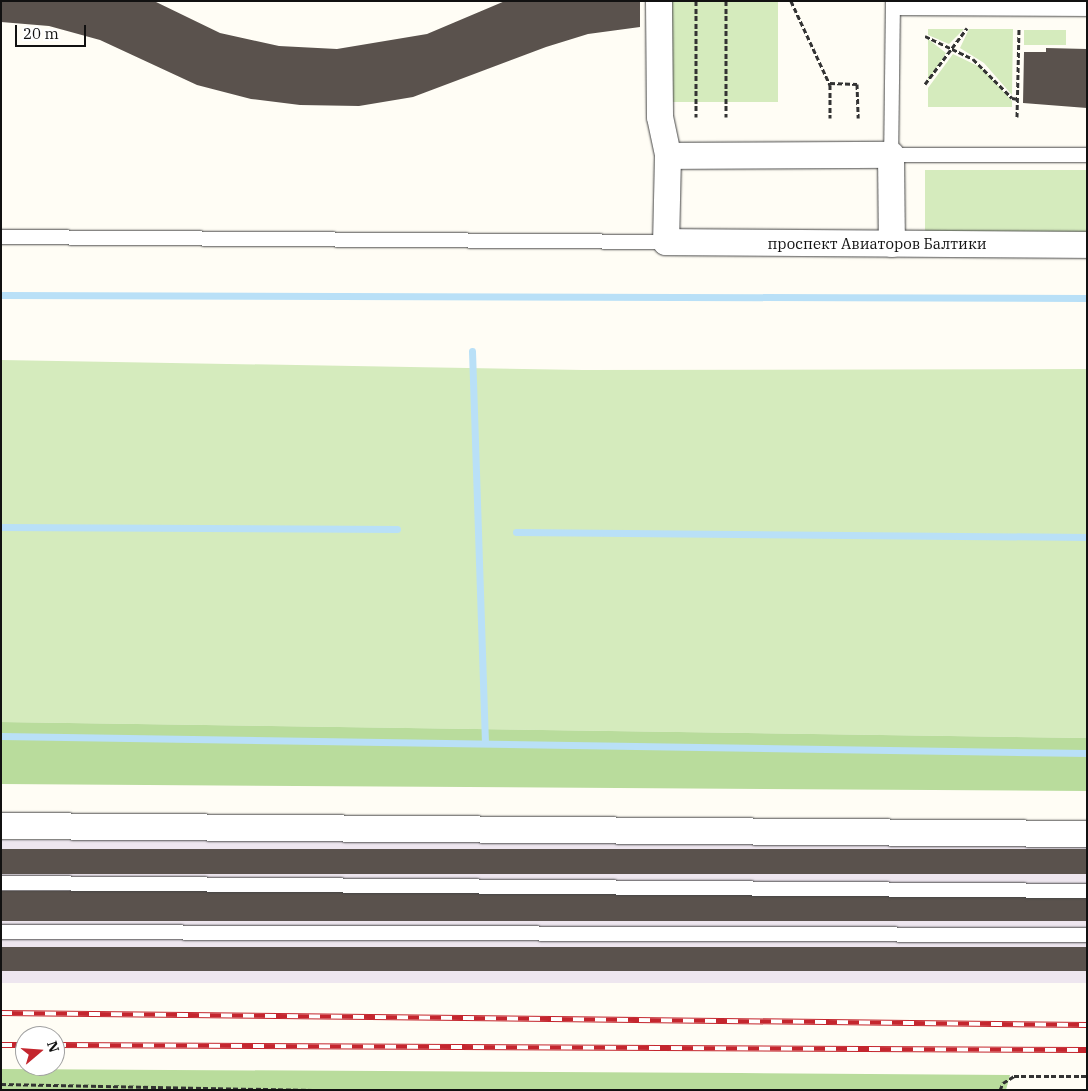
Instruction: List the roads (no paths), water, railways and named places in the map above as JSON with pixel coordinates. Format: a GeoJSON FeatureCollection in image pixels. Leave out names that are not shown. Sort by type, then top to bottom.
{"type":"FeatureCollection","features":[{"type":"Feature","properties":{"kind":"street"},"geometry":{"type":"LineString","coordinates":[[659,1],[660,117],[668,156],[666,242]]}},
{"type":"Feature","properties":{"kind":"street"},"geometry":{"type":"LineString","coordinates":[[668,156],[891,155],[892,244]]}},
{"type":"Feature","properties":{"kind":"street","name":"проспект Авиаторов Балтики"},"geometry":{"type":"LineString","coordinates":[[666,242],[1087,245]]}},
{"type":"Feature","properties":{"kind":"street"},"geometry":{"type":"LineString","coordinates":[[1,826],[1087,834]]}},
{"type":"Feature","properties":{"kind":"lane"},"geometry":{"type":"LineString","coordinates":[[1087,9],[893,5],[891,155],[1087,155]]}},
{"type":"Feature","properties":{"kind":"lane"},"geometry":{"type":"LineString","coordinates":[[1,237],[666,242]]}},
{"type":"Feature","properties":{"kind":"lane"},"geometry":{"type":"LineString","coordinates":[[1,883],[1087,891]]}},
{"type":"Feature","properties":{"kind":"lane"},"geometry":{"type":"LineString","coordinates":[[1,932],[1087,936]]}},
{"type":"Feature","properties":{"kind":"waterway"},"geometry":{"type":"LineString","coordinates":[[1,295],[1087,298]]}},
{"type":"Feature","properties":{"kind":"waterway"},"geometry":{"type":"LineString","coordinates":[[472,351],[485,741]]}},
{"type":"Feature","properties":{"kind":"waterway"},"geometry":{"type":"LineString","coordinates":[[1,527],[397,529]]}},
{"type":"Feature","properties":{"kind":"waterway"},"geometry":{"type":"LineString","coordinates":[[516,532],[1087,537]]}},
{"type":"Feature","properties":{"kind":"waterway"},"geometry":{"type":"LineString","coordinates":[[1,736],[1087,753]]}},
{"type":"Feature","properties":{"kind":"railway"},"geometry":{"type":"LineString","coordinates":[[1,1013],[1087,1025]]}},
{"type":"Feature","properties":{"kind":"railway"},"geometry":{"type":"LineString","coordinates":[[1,1045],[15,1045]]}},
{"type":"Feature","properties":{"kind":"railway"},"geometry":{"type":"LineString","coordinates":[[65,1045],[1087,1050]]}}]}
